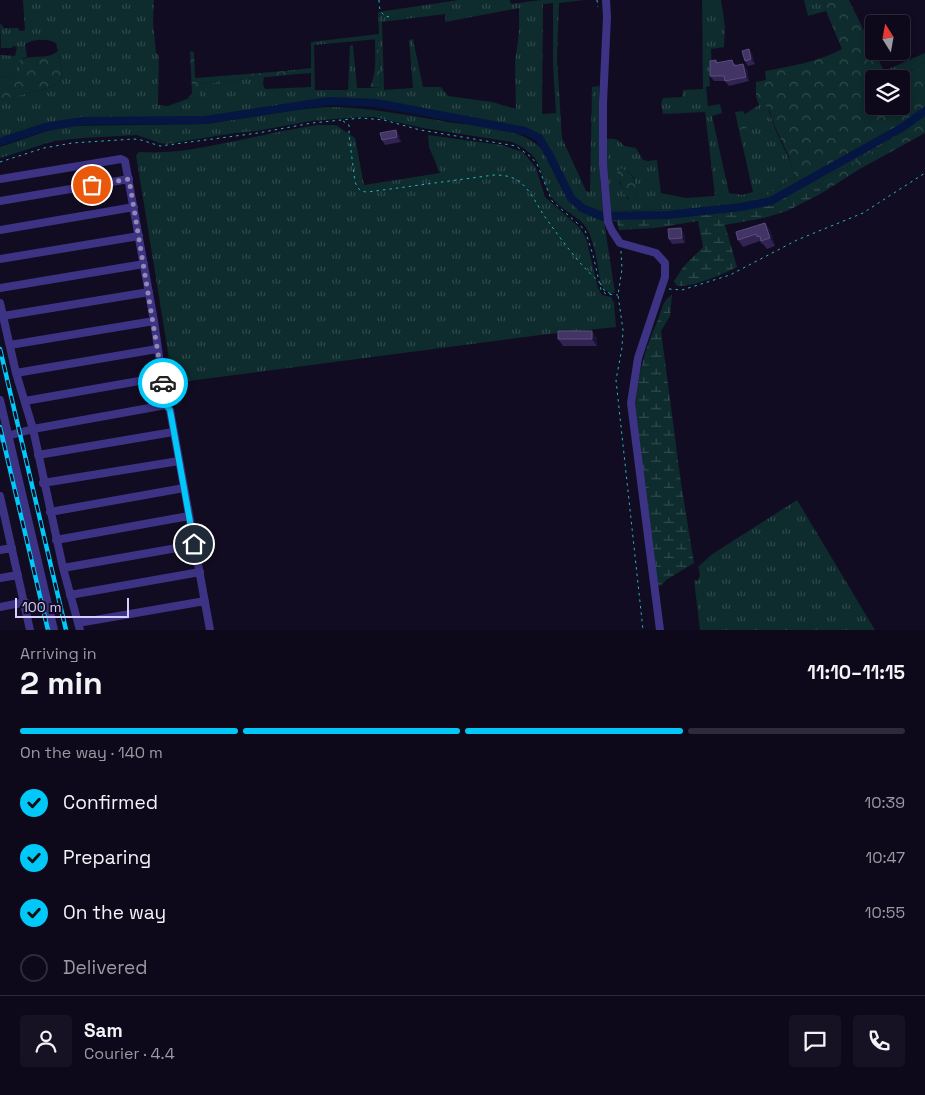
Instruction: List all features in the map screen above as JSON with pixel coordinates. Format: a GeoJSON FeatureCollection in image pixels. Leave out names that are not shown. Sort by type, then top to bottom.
{"type":"FeatureCollection","features":[{"type":"Feature","properties":{"kind":"street"},"geometry":{"type":"LineString","coordinates":[[606,0],[603,164],[608,222],[620,243],[656,254],[665,264],[666,277],[638,358],[631,404],[660,630]]}},
{"type":"Feature","properties":{"kind":"street"},"geometry":{"type":"LineString","coordinates":[[0,179],[121,159],[125,161],[154,321],[166,405],[170,410],[200,572],[208,630]]}},
{"type":"Feature","properties":{"kind":"street"},"geometry":{"type":"LineString","coordinates":[[0,201],[129,179]]}},
{"type":"Feature","properties":{"kind":"street"},"geometry":{"type":"LineString","coordinates":[[0,230],[134,207]]}},
{"type":"Feature","properties":{"kind":"street"},"geometry":{"type":"LineString","coordinates":[[0,259],[139,236]]}},
{"type":"Feature","properties":{"kind":"street"},"geometry":{"type":"LineString","coordinates":[[0,288],[144,264]]}},
{"type":"Feature","properties":{"kind":"street"},"geometry":{"type":"LineString","coordinates":[[3,316],[149,292]]}},
{"type":"Feature","properties":{"kind":"street"},"geometry":{"type":"LineString","coordinates":[[0,303],[16,373],[33,428],[56,540],[79,627],[205,601]]}},
{"type":"Feature","properties":{"kind":"street"},"geometry":{"type":"LineString","coordinates":[[10,345],[154,321]]}},
{"type":"Feature","properties":{"kind":"street"},"geometry":{"type":"LineString","coordinates":[[16,373],[157,348]]}},
{"type":"Feature","properties":{"kind":"street"},"geometry":{"type":"LineString","coordinates":[[25,400],[162,377]]}},
{"type":"Feature","properties":{"kind":"street"},"geometry":{"type":"LineString","coordinates":[[0,400],[54,630]]}},
{"type":"Feature","properties":{"kind":"street"},"geometry":{"type":"LineString","coordinates":[[0,438],[33,428],[166,405]]}},
{"type":"Feature","properties":{"kind":"street"},"geometry":{"type":"LineString","coordinates":[[38,455],[173,432]]}},
{"type":"Feature","properties":{"kind":"street"},"geometry":{"type":"LineString","coordinates":[[43,483],[179,461]]}},
{"type":"Feature","properties":{"kind":"street"},"geometry":{"type":"LineString","coordinates":[[50,512],[184,488]]}},
{"type":"Feature","properties":{"kind":"street"},"geometry":{"type":"LineString","coordinates":[[0,496],[3,519],[12,548],[30,630]]}},
{"type":"Feature","properties":{"kind":"street"},"geometry":{"type":"LineString","coordinates":[[56,540],[189,516]]}},
{"type":"Feature","properties":{"kind":"street"},"geometry":{"type":"LineString","coordinates":[[63,568],[194,544]]}},
{"type":"Feature","properties":{"kind":"street"},"geometry":{"type":"LineString","coordinates":[[0,550],[12,548]]}},
{"type":"Feature","properties":{"kind":"street"},"geometry":{"type":"LineString","coordinates":[[70,595],[200,572]]}},
{"type":"Feature","properties":{"kind":"street"},"geometry":{"type":"LineString","coordinates":[[0,578],[18,575]]}},
{"type":"Feature","properties":{"kind":"street"},"geometry":{"type":"LineString","coordinates":[[0,607],[25,602]]}},
{"type":"Feature","properties":{"kind":"path"},"geometry":{"type":"LineString","coordinates":[[379,0],[380,10],[385,16],[389,17]]}},
{"type":"Feature","properties":{"kind":"path"},"geometry":{"type":"LineString","coordinates":[[0,162],[44,148],[72,144],[134,139],[160,146],[258,133],[312,123],[361,118],[384,120],[420,130],[500,142],[523,150],[537,164],[552,201],[585,230],[601,290],[606,294],[618,296]]}},
{"type":"Feature","properties":{"kind":"path"},"geometry":{"type":"LineString","coordinates":[[342,120],[349,124],[355,182],[357,188],[362,192],[494,175],[504,175],[512,178],[524,186],[556,232],[598,281]]}},
{"type":"Feature","properties":{"kind":"path"},"geometry":{"type":"LineString","coordinates":[[661,289],[682,290],[730,275],[797,240],[863,213],[925,173]]}},
{"type":"Feature","properties":{"kind":"path"},"geometry":{"type":"LineString","coordinates":[[620,243],[622,269],[618,296],[622,348],[616,380],[643,630]]}},
{"type":"Feature","properties":{"kind":"green space"},"geometry":{"type":"Polygon","coordinates":[[[23,0],[154,0],[153,22],[156,53],[159,55],[158,105],[168,106],[187,99],[200,97],[200,84],[264,77],[263,84],[265,89],[311,87],[311,73],[287,75],[285,71],[311,68],[311,42],[379,34],[378,12],[459,0],[510,0],[511,4],[541,0],[584,0],[559,3],[557,59],[562,138],[586,191],[590,192],[592,87],[599,86],[600,181],[603,213],[578,200],[565,182],[550,151],[542,140],[530,132],[515,126],[396,105],[340,98],[203,118],[111,118],[62,121],[0,139],[0,100],[52,87],[61,80],[62,70],[56,43],[45,40],[32,41],[25,44],[27,57],[23,58],[20,71],[10,76],[0,77],[0,55],[15,56],[17,47],[1,48],[0,23],[4,28],[25,30],[23,0]],[[553,3],[543,4],[542,114],[556,113],[553,64],[553,3]],[[519,8],[445,22],[445,14],[382,22],[384,90],[413,88],[409,40],[413,39],[423,87],[441,87],[448,96],[492,102],[516,109],[515,62],[519,33],[519,8]],[[378,39],[314,45],[315,90],[348,90],[350,46],[353,45],[357,88],[381,88],[378,39]]]}},
{"type":"Feature","properties":{"kind":"green space"},"geometry":{"type":"Polygon","coordinates":[[[702,0],[721,0],[725,26],[724,47],[711,49],[712,73],[709,74],[710,86],[706,87],[708,106],[720,104],[722,113],[712,116],[729,193],[742,195],[753,192],[739,130],[747,128],[745,114],[759,105],[765,105],[768,109],[795,177],[771,191],[766,198],[761,200],[687,209],[610,211],[606,139],[616,140],[624,146],[636,148],[643,160],[657,160],[661,193],[686,198],[715,196],[705,112],[663,114],[661,103],[663,98],[682,97],[683,90],[703,89],[702,0]],[[628,171],[619,182],[628,199],[637,199],[634,178],[628,171]]]}},
{"type":"Feature","properties":{"kind":"green space"},"geometry":{"type":"Polygon","coordinates":[[[804,0],[825,0],[826,11],[808,16],[804,0]]]}},
{"type":"Feature","properties":{"kind":"green space"},"geometry":{"type":"Polygon","coordinates":[[[825,0],[849,0],[865,32],[865,60],[879,60],[884,70],[865,70],[865,115],[910,115],[910,71],[925,63],[925,108],[900,126],[798,180],[795,177],[770,112],[765,105],[759,105],[756,97],[756,82],[766,80],[765,71],[814,60],[842,49],[826,11],[825,0]]]}},
{"type":"Feature","properties":{"kind":"green space"},"geometry":{"type":"Polygon","coordinates":[[[375,39],[378,39],[381,88],[370,87],[375,70],[375,39]]]}},
{"type":"Feature","properties":{"kind":"green space"},"geometry":{"type":"Polygon","coordinates":[[[58,51],[62,70],[61,80],[52,87],[0,100],[0,77],[10,76],[20,71],[19,61],[28,57],[49,56],[58,51]]]}},
{"type":"Feature","properties":{"kind":"green space"},"geometry":{"type":"Polygon","coordinates":[[[190,51],[194,52],[195,78],[285,71],[287,75],[200,84],[200,97],[187,99],[192,93],[190,51]]]}},
{"type":"Feature","properties":{"kind":"green space"},"geometry":{"type":"Polygon","coordinates":[[[925,53],[925,63],[910,71],[886,70],[910,60],[925,53]]]}},
{"type":"Feature","properties":{"kind":"green space"},"geometry":{"type":"Polygon","coordinates":[[[326,107],[372,110],[494,128],[527,138],[543,151],[570,201],[583,212],[604,221],[615,293],[610,293],[601,285],[593,245],[586,227],[557,204],[544,182],[540,168],[531,154],[512,142],[423,128],[374,117],[360,117],[311,121],[166,144],[137,135],[54,141],[0,158],[0,147],[67,126],[206,124],[326,107]]]}},
{"type":"Feature","properties":{"kind":"green space"},"geometry":{"type":"Polygon","coordinates":[[[925,108],[925,115],[907,128],[820,182],[817,186],[822,193],[787,211],[764,218],[725,225],[737,267],[706,280],[682,286],[676,285],[674,281],[684,266],[703,247],[698,221],[655,228],[619,230],[617,222],[612,221],[610,211],[687,209],[766,198],[771,191],[795,177],[798,180],[802,179],[900,126],[925,108]]]}},
{"type":"Feature","properties":{"kind":"green space"},"geometry":{"type":"Polygon","coordinates":[[[743,111],[748,128],[739,130],[735,112],[743,111]]]}},
{"type":"Feature","properties":{"kind":"green space"},"geometry":{"type":"Polygon","coordinates":[[[925,115],[925,133],[858,170],[822,193],[817,186],[829,176],[880,146],[925,115]]]}},
{"type":"Feature","properties":{"kind":"green space"},"geometry":{"type":"Polygon","coordinates":[[[317,125],[336,125],[355,138],[364,185],[440,173],[429,147],[428,135],[501,145],[523,152],[536,168],[545,197],[579,227],[586,238],[598,288],[602,295],[611,297],[614,303],[616,327],[540,335],[173,383],[136,155],[139,152],[171,152],[202,148],[317,125]]]}},
{"type":"Feature","properties":{"kind":"green space"},"geometry":{"type":"Polygon","coordinates":[[[620,168],[630,173],[634,180],[637,200],[632,201],[624,194],[617,173],[620,168]]]}},
{"type":"Feature","properties":{"kind":"green space"},"geometry":{"type":"Polygon","coordinates":[[[672,295],[670,316],[661,331],[681,483],[694,563],[666,580],[662,585],[657,586],[635,403],[640,372],[649,342],[664,303],[672,295]]]}},
{"type":"Feature","properties":{"kind":"green space"},"geometry":{"type":"Polygon","coordinates":[[[797,500],[875,630],[700,630],[694,580],[697,581],[699,578],[698,567],[711,555],[797,500]]]}},
{"type":"Feature","properties":{"kind":"building"},"geometry":{"type":"Polygon","coordinates":[[[749,49],[751,59],[745,61],[742,51],[749,49]]]}},
{"type":"Feature","properties":{"kind":"building"},"geometry":{"type":"Polygon","coordinates":[[[716,60],[716,63],[732,60],[734,66],[743,64],[746,77],[725,81],[724,76],[710,76],[710,61],[716,60]]]}},
{"type":"Feature","properties":{"kind":"building"},"geometry":{"type":"Polygon","coordinates":[[[396,130],[397,137],[382,140],[380,133],[396,130]]]}},
{"type":"Feature","properties":{"kind":"building"},"geometry":{"type":"Polygon","coordinates":[[[765,223],[770,238],[761,241],[760,236],[757,237],[756,234],[738,240],[736,232],[765,223]]]}},
{"type":"Feature","properties":{"kind":"building"},"geometry":{"type":"Polygon","coordinates":[[[681,228],[682,238],[669,239],[668,229],[681,228]]]}},
{"type":"Feature","properties":{"kind":"building"},"geometry":{"type":"Polygon","coordinates":[[[558,331],[592,331],[592,339],[558,339],[558,331]]]}},
{"type":"Feature","properties":{"kind":"waterway"},"geometry":{"type":"LineString","coordinates":[[0,142],[45,127],[82,121],[206,120],[329,101],[376,103],[525,131],[539,138],[571,198],[582,208],[602,216],[667,215],[741,207],[771,201],[903,127],[925,111]]}},
{"type":"Feature","properties":{"kind":"railway"},"geometry":{"type":"LineString","coordinates":[[0,349],[66,630]]}},
{"type":"Feature","properties":{"kind":"railway"},"geometry":{"type":"LineString","coordinates":[[0,427],[48,630]]}},
{"type":"Feature","properties":{"kind":"way so far"},"geometry":{"type":"LineString","coordinates":[[92,185],[129,179],[163,383]]}},
{"type":"Feature","properties":{"kind":"route"},"geometry":{"type":"LineString","coordinates":[[163,383],[166,405],[170,410],[194,544]]}}]}
